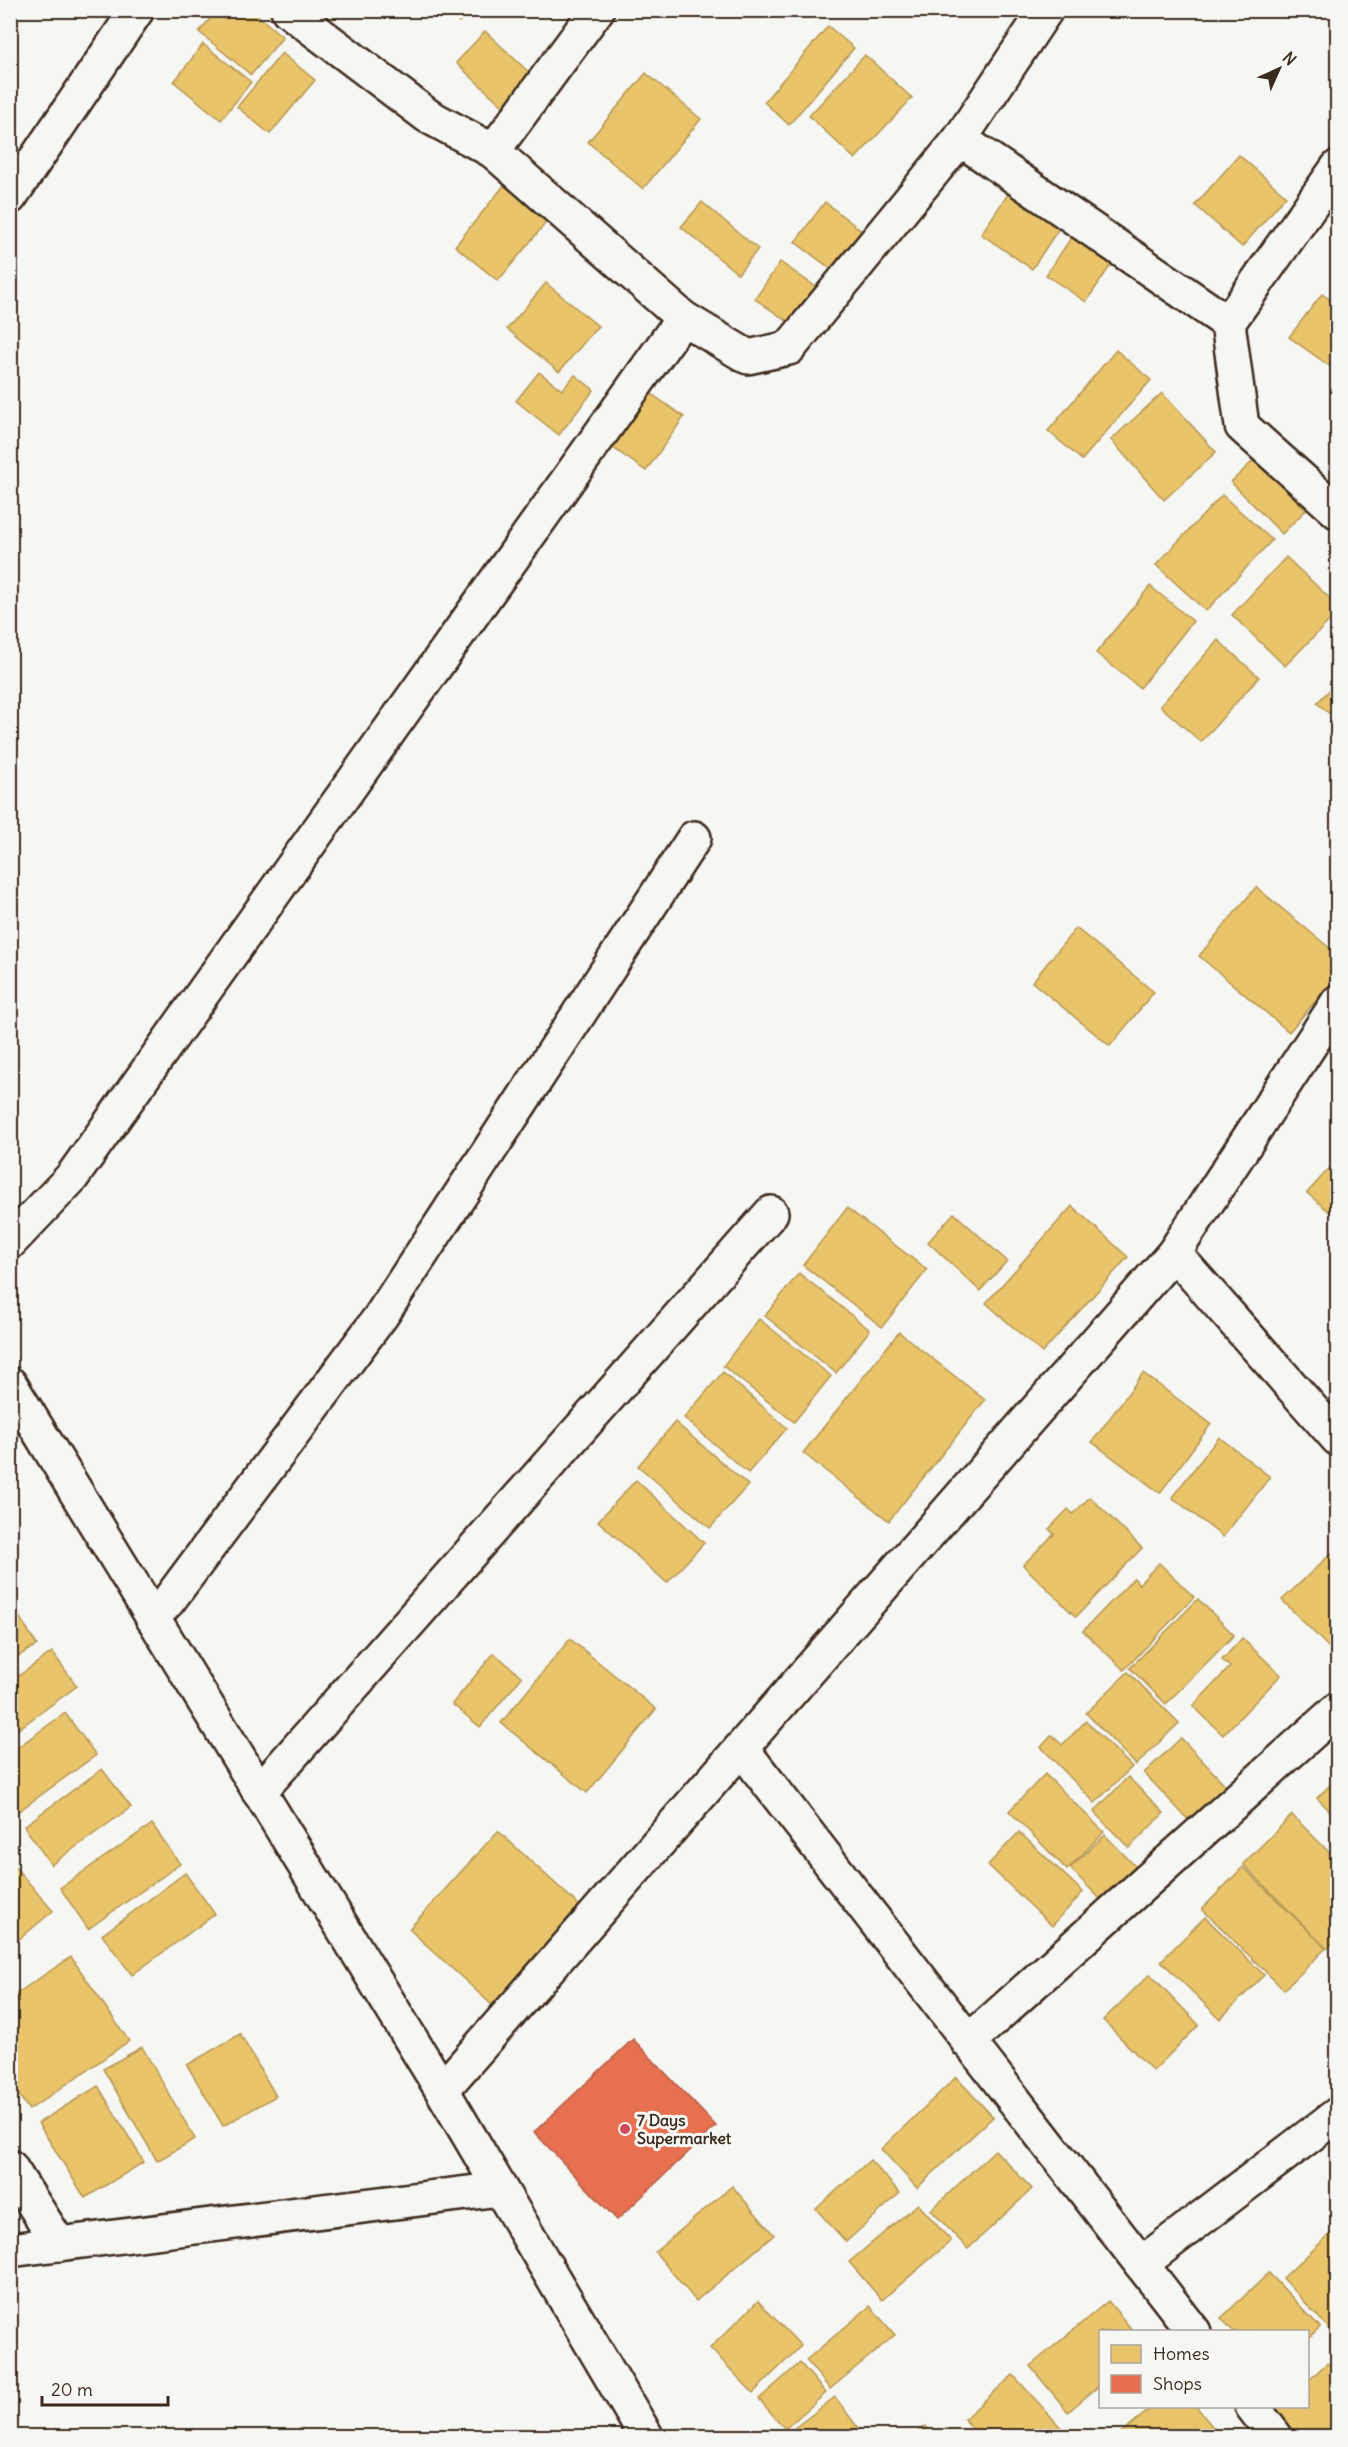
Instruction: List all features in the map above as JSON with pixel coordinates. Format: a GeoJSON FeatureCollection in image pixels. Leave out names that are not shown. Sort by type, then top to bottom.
{"type":"FeatureCollection","features":[{"type":"Feature","properties":{"kind":"street"},"geometry":{"type":"LineString","coordinates":[[10,197],[137,10]]}},
{"type":"Feature","properties":{"kind":"street"},"geometry":{"type":"LineString","coordinates":[[288,10],[428,117],[493,151],[683,318],[748,357],[789,348],[960,139],[1046,10]]}},
{"type":"Feature","properties":{"kind":"street"},"geometry":{"type":"LineString","coordinates":[[493,151],[597,10]]}},
{"type":"Feature","properties":{"kind":"street"},"geometry":{"type":"LineString","coordinates":[[960,139],[1228,323]]}},
{"type":"Feature","properties":{"kind":"street"},"geometry":{"type":"LineString","coordinates":[[1338,167],[1228,323],[1242,426],[1338,512]]}},
{"type":"Feature","properties":{"kind":"street"},"geometry":{"type":"LineString","coordinates":[[10,1242],[72,1177],[683,318]]}},
{"type":"Feature","properties":{"kind":"street"},"geometry":{"type":"LineString","coordinates":[[152,1617],[169,1600],[381,1316],[694,837]]}},
{"type":"Feature","properties":{"kind":"street"},"geometry":{"type":"LineString","coordinates":[[442,2090],[1174,1253],[1338,1002]]}},
{"type":"Feature","properties":{"kind":"street"},"geometry":{"type":"LineString","coordinates":[[259,1792],[771,1214]]}},
{"type":"Feature","properties":{"kind":"street"},"geometry":{"type":"LineString","coordinates":[[1174,1253],[1338,1439]]}},
{"type":"Feature","properties":{"kind":"street"},"geometry":{"type":"LineString","coordinates":[[10,1384],[20,1419],[152,1617],[442,2090],[646,2436]]}},
{"type":"Feature","properties":{"kind":"street"},"geometry":{"type":"LineString","coordinates":[[968,2042],[1338,1708]]}},
{"type":"Feature","properties":{"kind":"street"},"geometry":{"type":"LineString","coordinates":[[742,1749],[1193,2330]]}},
{"type":"Feature","properties":{"kind":"street"},"geometry":{"type":"LineString","coordinates":[[1141,2264],[1338,2114]]}},
{"type":"Feature","properties":{"kind":"street"},"geometry":{"type":"LineString","coordinates":[[10,2167],[59,2244]]}},
{"type":"Feature","properties":{"kind":"street"},"geometry":{"type":"LineString","coordinates":[[10,2250],[500,2189]]}},
{"type":"Feature","properties":{"kind":"street"},"geometry":{"type":"LineString","coordinates":[[1254,2408],[1275,2436]]}},
{"type":"Feature","properties":{"kind":"building: Homes"},"geometry":{"type":"Polygon","coordinates":[[[217,10],[251,10],[283,37],[251,75],[199,32],[217,10]]]}},
{"type":"Feature","properties":{"kind":"building: Homes"},"geometry":{"type":"Polygon","coordinates":[[[445,10],[468,10],[459,22],[445,10]]]}},
{"type":"Feature","properties":{"kind":"building: Homes"},"geometry":{"type":"Polygon","coordinates":[[[828,26],[854,48],[789,125],[764,102],[828,26]]]}},
{"type":"Feature","properties":{"kind":"building: Homes"},"geometry":{"type":"Polygon","coordinates":[[[485,31],[535,78],[506,109],[456,63],[485,31]]]}},
{"type":"Feature","properties":{"kind":"building: Homes"},"geometry":{"type":"Polygon","coordinates":[[[203,44],[251,82],[221,120],[174,82],[203,44]]]}},
{"type":"Feature","properties":{"kind":"building: Homes"},"geometry":{"type":"Polygon","coordinates":[[[282,53],[315,80],[270,134],[237,107],[282,53]]]}},
{"type":"Feature","properties":{"kind":"building: Homes"},"geometry":{"type":"Polygon","coordinates":[[[865,55],[912,98],[855,159],[809,116],[865,55]]]}},
{"type":"Feature","properties":{"kind":"building: Homes"},"geometry":{"type":"Polygon","coordinates":[[[646,73],[701,119],[643,189],[588,142],[646,73]]]}},
{"type":"Feature","properties":{"kind":"building: Homes"},"geometry":{"type":"Polygon","coordinates":[[[1239,155],[1286,196],[1242,247],[1195,205],[1239,155]]]}},
{"type":"Feature","properties":{"kind":"building: Homes"},"geometry":{"type":"Polygon","coordinates":[[[506,183],[549,219],[498,281],[455,246],[506,183]]]}},
{"type":"Feature","properties":{"kind":"building: Homes"},"geometry":{"type":"Polygon","coordinates":[[[1012,188],[1063,222],[1032,269],[981,234],[1012,188]]]}},
{"type":"Feature","properties":{"kind":"building: Homes"},"geometry":{"type":"Polygon","coordinates":[[[702,202],[758,249],[738,274],[681,227],[702,202]]]}},
{"type":"Feature","properties":{"kind":"building: Homes"},"geometry":{"type":"Polygon","coordinates":[[[825,202],[877,243],[847,281],[795,242],[825,202]]]}},
{"type":"Feature","properties":{"kind":"building: Homes"},"geometry":{"type":"Polygon","coordinates":[[[1075,232],[1115,259],[1086,302],[1046,275],[1075,232]]]}},
{"type":"Feature","properties":{"kind":"building: Homes"},"geometry":{"type":"Polygon","coordinates":[[[780,262],[835,300],[809,336],[755,299],[780,262]]]}},
{"type":"Feature","properties":{"kind":"building: Homes"},"geometry":{"type":"Polygon","coordinates":[[[546,283],[598,326],[559,372],[507,329],[546,283]]]}},
{"type":"Feature","properties":{"kind":"building: Homes"},"geometry":{"type":"Polygon","coordinates":[[[1322,294],[1338,305],[1338,372],[1289,337],[1322,294]]]}},
{"type":"Feature","properties":{"kind":"building: Homes"},"geometry":{"type":"Polygon","coordinates":[[[1116,350],[1151,380],[1082,460],[1048,431],[1116,350]]]}},
{"type":"Feature","properties":{"kind":"building: Homes"},"geometry":{"type":"Polygon","coordinates":[[[539,372],[562,390],[575,375],[594,390],[559,435],[516,401],[539,372]]]}},
{"type":"Feature","properties":{"kind":"building: Homes"},"geometry":{"type":"Polygon","coordinates":[[[636,383],[684,417],[646,471],[599,438],[636,383]]]}},
{"type":"Feature","properties":{"kind":"building: Homes"},"geometry":{"type":"Polygon","coordinates":[[[1162,393],[1216,452],[1164,500],[1111,440],[1162,393]]]}},
{"type":"Feature","properties":{"kind":"building: Homes"},"geometry":{"type":"Polygon","coordinates":[[[1255,459],[1306,510],[1282,534],[1231,482],[1255,459]]]}},
{"type":"Feature","properties":{"kind":"building: Homes"},"geometry":{"type":"Polygon","coordinates":[[[1222,495],[1272,540],[1206,611],[1156,565],[1222,495]]]}},
{"type":"Feature","properties":{"kind":"building: Homes"},"geometry":{"type":"Polygon","coordinates":[[[1286,557],[1338,606],[1338,612],[1285,666],[1232,615],[1286,557]]]}},
{"type":"Feature","properties":{"kind":"building: Homes"},"geometry":{"type":"Polygon","coordinates":[[[1150,586],[1193,621],[1140,688],[1096,653],[1150,586]]]}},
{"type":"Feature","properties":{"kind":"building: Homes"},"geometry":{"type":"Polygon","coordinates":[[[1218,640],[1259,677],[1201,742],[1160,706],[1218,640]]]}},
{"type":"Feature","properties":{"kind":"building: Homes"},"geometry":{"type":"Polygon","coordinates":[[[1338,681],[1338,721],[1317,703],[1338,681]]]}},
{"type":"Feature","properties":{"kind":"building: Homes"},"geometry":{"type":"Polygon","coordinates":[[[1256,887],[1338,955],[1338,975],[1289,1032],[1199,956],[1256,887]]]}},
{"type":"Feature","properties":{"kind":"building: Homes"},"geometry":{"type":"Polygon","coordinates":[[[1076,928],[1154,992],[1110,1046],[1032,982],[1076,928]]]}},
{"type":"Feature","properties":{"kind":"building: Homes"},"geometry":{"type":"Polygon","coordinates":[[[1338,1159],[1338,1219],[1307,1193],[1338,1159]]]}},
{"type":"Feature","properties":{"kind":"building: Homes"},"geometry":{"type":"Polygon","coordinates":[[[1072,1206],[1128,1257],[1042,1353],[986,1303],[1072,1206]]]}},
{"type":"Feature","properties":{"kind":"building: Homes"},"geometry":{"type":"Polygon","coordinates":[[[847,1208],[927,1270],[882,1327],[803,1265],[847,1208]]]}},
{"type":"Feature","properties":{"kind":"building: Homes"},"geometry":{"type":"Polygon","coordinates":[[[954,1213],[1007,1261],[980,1291],[928,1242],[954,1213]]]}},
{"type":"Feature","properties":{"kind":"building: Homes"},"geometry":{"type":"Polygon","coordinates":[[[799,1273],[870,1330],[836,1373],[765,1316],[799,1273]]]}},
{"type":"Feature","properties":{"kind":"building: Homes"},"geometry":{"type":"Polygon","coordinates":[[[759,1319],[831,1376],[794,1422],[723,1366],[759,1319]]]}},
{"type":"Feature","properties":{"kind":"building: Homes"},"geometry":{"type":"Polygon","coordinates":[[[899,1332],[985,1400],[889,1521],[803,1453],[899,1332]]]}},
{"type":"Feature","properties":{"kind":"building: Homes"},"geometry":{"type":"Polygon","coordinates":[[[723,1372],[787,1428],[748,1473],[684,1418],[723,1372]]]}},
{"type":"Feature","properties":{"kind":"building: Homes"},"geometry":{"type":"Polygon","coordinates":[[[1143,1373],[1211,1424],[1160,1493],[1092,1442],[1143,1373]]]}},
{"type":"Feature","properties":{"kind":"building: Homes"},"geometry":{"type":"Polygon","coordinates":[[[675,1422],[748,1485],[710,1528],[638,1466],[675,1422]]]}},
{"type":"Feature","properties":{"kind":"building: Homes"},"geometry":{"type":"Polygon","coordinates":[[[1219,1437],[1270,1477],[1223,1537],[1172,1497],[1219,1437]]]}},
{"type":"Feature","properties":{"kind":"building: Homes"},"geometry":{"type":"Polygon","coordinates":[[[636,1480],[704,1543],[667,1583],[598,1521],[636,1480]]]}},
{"type":"Feature","properties":{"kind":"building: Homes"},"geometry":{"type":"Polygon","coordinates":[[[1090,1497],[1142,1548],[1076,1617],[1023,1565],[1054,1534],[1049,1529],[1068,1509],[1073,1514],[1090,1497]]]}},
{"type":"Feature","properties":{"kind":"building: Homes"},"geometry":{"type":"Polygon","coordinates":[[[1338,1547],[1338,1657],[1282,1600],[1338,1547]]]}},
{"type":"Feature","properties":{"kind":"building: Homes"},"geometry":{"type":"Polygon","coordinates":[[[1159,1563],[1194,1597],[1124,1670],[1083,1631],[1134,1578],[1139,1584],[1159,1563]]]}},
{"type":"Feature","properties":{"kind":"building: Homes"},"geometry":{"type":"Polygon","coordinates":[[[1198,1599],[1234,1635],[1166,1704],[1130,1668],[1198,1599]]]}},
{"type":"Feature","properties":{"kind":"building: Homes"},"geometry":{"type":"Polygon","coordinates":[[[10,1602],[37,1645],[10,1661],[10,1602]]]}},
{"type":"Feature","properties":{"kind":"building: Homes"},"geometry":{"type":"Polygon","coordinates":[[[1242,1638],[1281,1675],[1223,1735],[1193,1706],[1230,1667],[1222,1660],[1242,1638]]]}},
{"type":"Feature","properties":{"kind":"building: Homes"},"geometry":{"type":"Polygon","coordinates":[[[570,1639],[656,1709],[587,1793],[501,1723],[570,1639]]]}},
{"type":"Feature","properties":{"kind":"building: Homes"},"geometry":{"type":"Polygon","coordinates":[[[52,1652],[77,1686],[10,1735],[10,1682],[52,1652]]]}},
{"type":"Feature","properties":{"kind":"building: Homes"},"geometry":{"type":"Polygon","coordinates":[[[494,1653],[522,1677],[480,1727],[452,1704],[494,1653]]]}},
{"type":"Feature","properties":{"kind":"building: Homes"},"geometry":{"type":"Polygon","coordinates":[[[1128,1672],[1179,1723],[1136,1765],[1086,1713],[1128,1672]]]}},
{"type":"Feature","properties":{"kind":"building: Homes"},"geometry":{"type":"Polygon","coordinates":[[[65,1713],[96,1755],[19,1811],[10,1800],[10,1753],[65,1713]]]}},
{"type":"Feature","properties":{"kind":"building: Homes"},"geometry":{"type":"Polygon","coordinates":[[[1086,1721],[1132,1767],[1095,1803],[1041,1747],[1052,1735],[1062,1745],[1086,1721]]]}},
{"type":"Feature","properties":{"kind":"building: Homes"},"geometry":{"type":"Polygon","coordinates":[[[1181,1738],[1231,1791],[1195,1827],[1144,1773],[1181,1738]]]}},
{"type":"Feature","properties":{"kind":"building: Homes"},"geometry":{"type":"Polygon","coordinates":[[[102,1769],[131,1807],[51,1865],[24,1826],[102,1769]]]}},
{"type":"Feature","properties":{"kind":"building: Homes"},"geometry":{"type":"Polygon","coordinates":[[[1045,1774],[1104,1832],[1067,1870],[1009,1811],[1045,1774]]]}},
{"type":"Feature","properties":{"kind":"building: Homes"},"geometry":{"type":"Polygon","coordinates":[[[1128,1777],[1164,1813],[1129,1848],[1094,1812],[1128,1777]]]}},
{"type":"Feature","properties":{"kind":"building: Homes"},"geometry":{"type":"Polygon","coordinates":[[[1338,1777],[1338,1819],[1317,1798],[1338,1777]]]}},
{"type":"Feature","properties":{"kind":"building: Homes"},"geometry":{"type":"Polygon","coordinates":[[[1292,1815],[1338,1861],[1338,1938],[1327,1949],[1243,1864],[1292,1815]]]}},
{"type":"Feature","properties":{"kind":"building: Homes"},"geometry":{"type":"Polygon","coordinates":[[[152,1824],[180,1864],[88,1929],[60,1888],[152,1824]]]}},
{"type":"Feature","properties":{"kind":"building: Homes"},"geometry":{"type":"Polygon","coordinates":[[[498,1831],[582,1908],[493,2006],[409,1929],[498,1831]]]}},
{"type":"Feature","properties":{"kind":"building: Homes"},"geometry":{"type":"Polygon","coordinates":[[[1019,1832],[1083,1892],[1052,1926],[988,1865],[1019,1832]]]}},
{"type":"Feature","properties":{"kind":"building: Homes"},"geometry":{"type":"Polygon","coordinates":[[[1105,1835],[1137,1868],[1102,1901],[1070,1868],[1105,1835]]]}},
{"type":"Feature","properties":{"kind":"building: Homes"},"geometry":{"type":"Polygon","coordinates":[[[10,1861],[53,1911],[10,1947],[10,1861]]]}},
{"type":"Feature","properties":{"kind":"building: Homes"},"geometry":{"type":"Polygon","coordinates":[[[1243,1867],[1326,1948],[1284,1990],[1202,1909],[1243,1867]]]}},
{"type":"Feature","properties":{"kind":"building: Homes"},"geometry":{"type":"Polygon","coordinates":[[[185,1873],[215,1914],[132,1975],[102,1935],[185,1873]]]}},
{"type":"Feature","properties":{"kind":"building: Homes"},"geometry":{"type":"Polygon","coordinates":[[[1205,1917],[1264,1975],[1220,2019],[1161,1961],[1205,1917]]]}},
{"type":"Feature","properties":{"kind":"building: Homes"},"geometry":{"type":"Polygon","coordinates":[[[71,1957],[129,2041],[29,2110],[10,2082],[10,1998],[71,1957]]]}},
{"type":"Feature","properties":{"kind":"building: Homes"},"geometry":{"type":"Polygon","coordinates":[[[1150,1974],[1199,2025],[1153,2071],[1103,2020],[1150,1974]]]}},
{"type":"Feature","properties":{"kind":"building: Homes"},"geometry":{"type":"Polygon","coordinates":[[[240,2034],[276,2096],[223,2126],[187,2065],[240,2034]]]}},
{"type":"Feature","properties":{"kind":"building: Homes"},"geometry":{"type":"Polygon","coordinates":[[[142,2047],[195,2139],[157,2161],[103,2069],[142,2047]]]}},
{"type":"Feature","properties":{"kind":"building: Homes"},"geometry":{"type":"Polygon","coordinates":[[[956,2077],[993,2117],[917,2188],[881,2149],[956,2077]]]}},
{"type":"Feature","properties":{"kind":"building: Homes"},"geometry":{"type":"Polygon","coordinates":[[[98,2086],[144,2162],[85,2198],[38,2123],[98,2086]]]}},
{"type":"Feature","properties":{"kind":"building: Homes"},"geometry":{"type":"Polygon","coordinates":[[[995,2150],[1032,2189],[968,2249],[931,2210],[995,2150]]]}},
{"type":"Feature","properties":{"kind":"building: Homes"},"geometry":{"type":"Polygon","coordinates":[[[870,2160],[900,2193],[846,2242],[816,2209],[870,2160]]]}},
{"type":"Feature","properties":{"kind":"building: Homes"},"geometry":{"type":"Polygon","coordinates":[[[732,2186],[774,2235],[696,2301],[655,2252],[732,2186]]]}},
{"type":"Feature","properties":{"kind":"building: Homes"},"geometry":{"type":"Polygon","coordinates":[[[918,2204],[951,2241],[882,2300],[849,2262],[918,2204]]]}},
{"type":"Feature","properties":{"kind":"building: Homes"},"geometry":{"type":"Polygon","coordinates":[[[1332,2232],[1338,2237],[1338,2329],[1333,2333],[1283,2278],[1332,2232]]]}},
{"type":"Feature","properties":{"kind":"building: Homes"},"geometry":{"type":"Polygon","coordinates":[[[1269,2273],[1320,2327],[1309,2338],[1309,2330],[1232,2330],[1221,2318],[1269,2273]]]}},
{"type":"Feature","properties":{"kind":"building: Homes"},"geometry":{"type":"Polygon","coordinates":[[[758,2301],[801,2346],[753,2393],[710,2348],[758,2301]]]}},
{"type":"Feature","properties":{"kind":"building: Homes"},"geometry":{"type":"Polygon","coordinates":[[[1108,2301],[1132,2330],[1099,2330],[1099,2386],[1068,2412],[1030,2366],[1108,2301]]]}},
{"type":"Feature","properties":{"kind":"building: Homes"},"geometry":{"type":"Polygon","coordinates":[[[870,2306],[895,2335],[830,2389],[806,2360],[870,2306]]]}},
{"type":"Feature","properties":{"kind":"building: Homes"},"geometry":{"type":"Polygon","coordinates":[[[800,2363],[826,2393],[785,2429],[759,2399],[800,2363]]]}},
{"type":"Feature","properties":{"kind":"building: Homes"},"geometry":{"type":"Polygon","coordinates":[[[1327,2363],[1338,2374],[1338,2436],[1283,2436],[1267,2419],[1278,2408],[1309,2408],[1309,2380],[1327,2363]]]}},
{"type":"Feature","properties":{"kind":"building: Homes"},"geometry":{"type":"Polygon","coordinates":[[[1013,2375],[1067,2434],[1064,2436],[980,2436],[964,2419],[1013,2375]]]}},
{"type":"Feature","properties":{"kind":"building: Homes"},"geometry":{"type":"Polygon","coordinates":[[[835,2397],[864,2436],[784,2436],[835,2397]]]}},
{"type":"Feature","properties":{"kind":"building: Homes"},"geometry":{"type":"Polygon","coordinates":[[[1152,2408],[1198,2408],[1220,2436],[1117,2436],[1152,2408]]]}},
{"type":"Feature","properties":{"kind":"building: Homes"},"geometry":{"type":"Polygon","coordinates":[[[926,2426],[933,2436],[912,2436],[926,2426]]]}},
{"type":"Feature","properties":{"kind":"building: Shops","name":"7 Days Supermarket"},"geometry":{"type":"Polygon","coordinates":[[[633,2039],[716,2126],[617,2220],[534,2132],[633,2039]]]}},
{"type":"Feature","properties":{"kind":"place","name":"7 Days Supermarket"},"geometry":{"type":"Point","coordinates":[625,2129]}}]}
